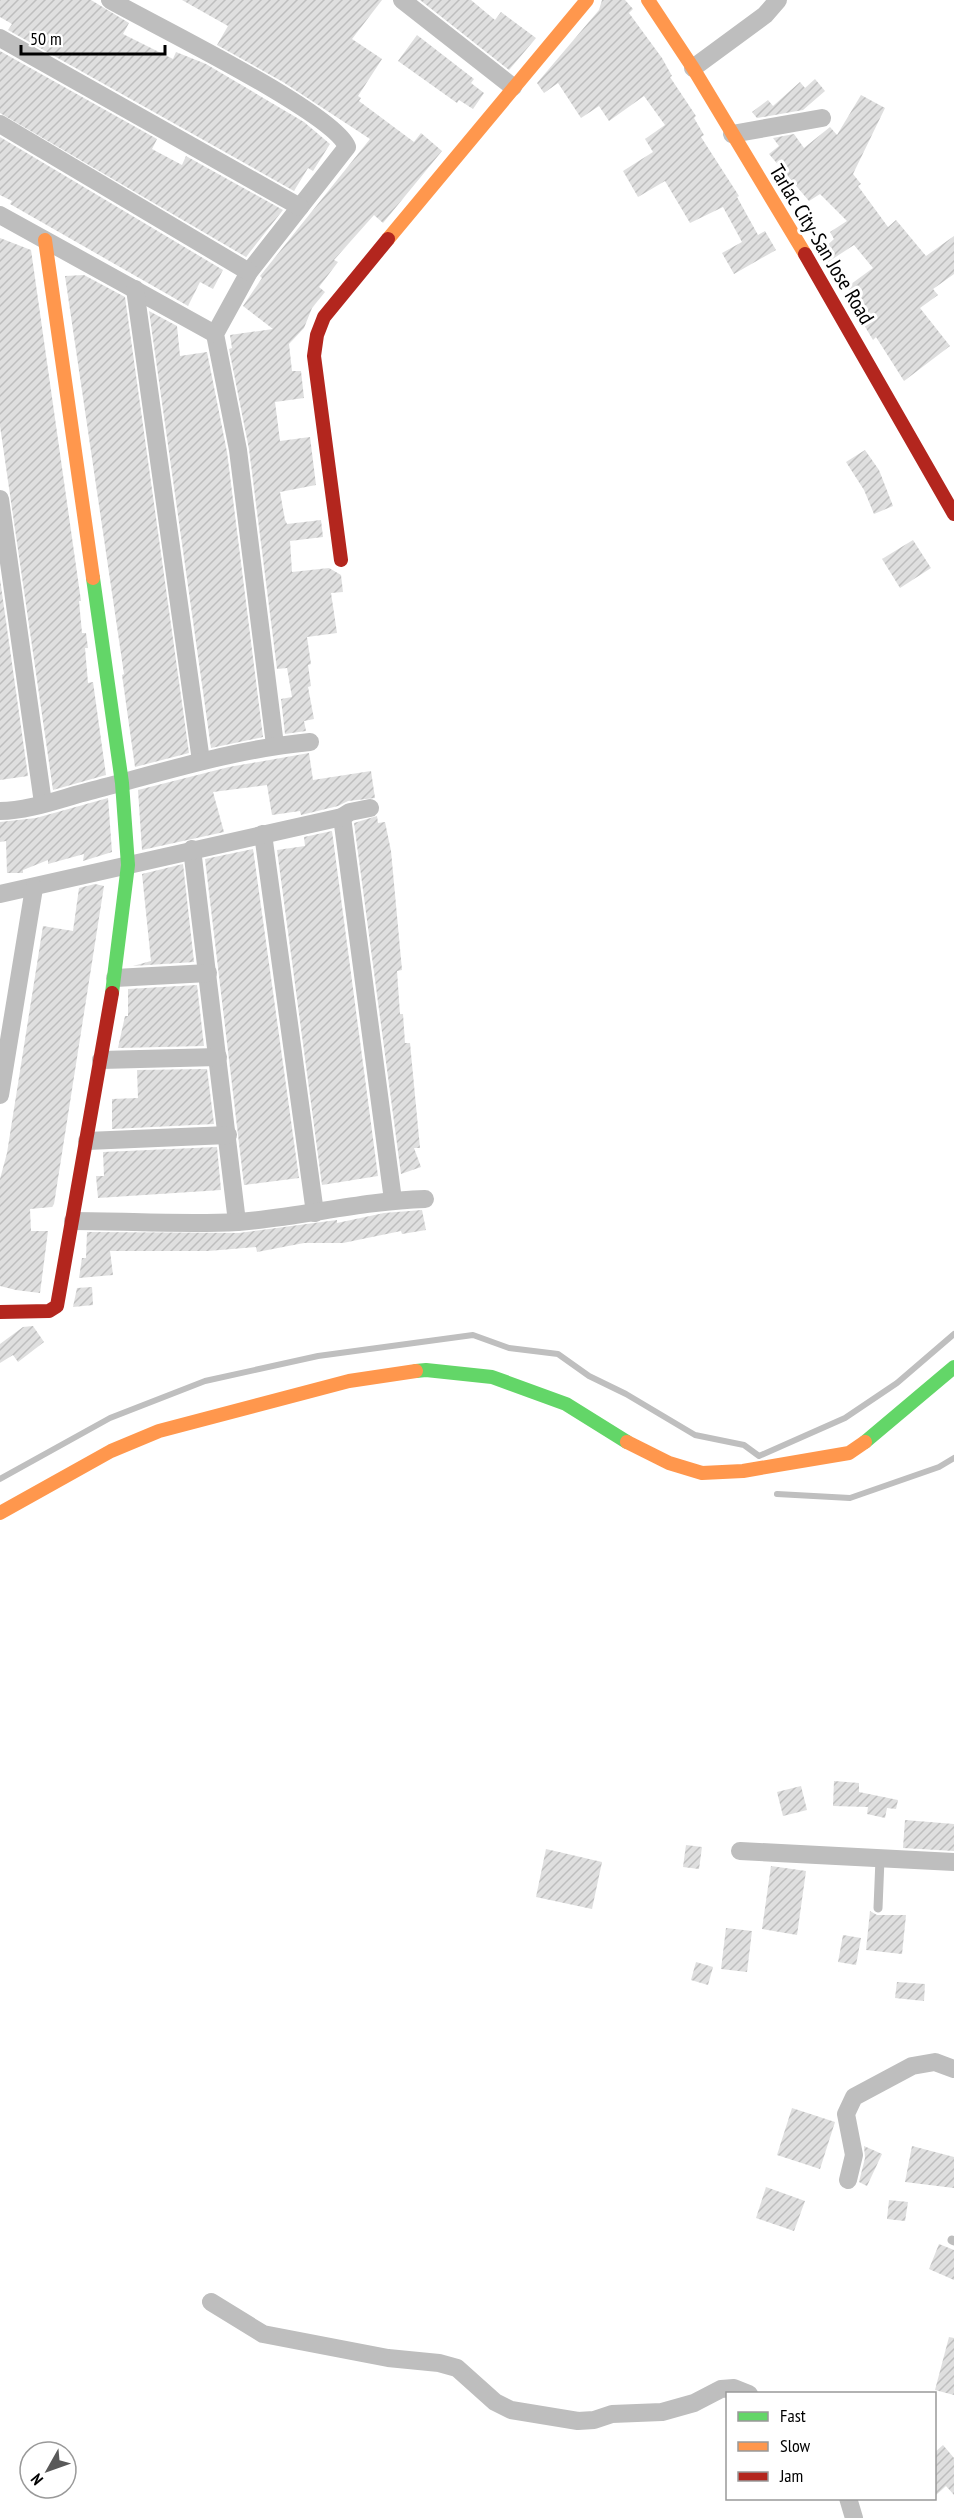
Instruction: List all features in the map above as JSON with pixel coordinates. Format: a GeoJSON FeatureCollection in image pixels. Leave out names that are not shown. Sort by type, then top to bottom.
{"type":"FeatureCollection","features":[{"type":"Feature","properties":{"kind":"street"},"geometry":{"type":"LineString","coordinates":[[110,0],[202,48],[289,100],[322,121],[341,137],[346,147],[342,156],[249,272],[216,334],[238,450],[275,745]]}},
{"type":"Feature","properties":{"kind":"street"},"geometry":{"type":"LineString","coordinates":[[402,0],[513,87]]}},
{"type":"Feature","properties":{"kind":"street"},"geometry":{"type":"LineString","coordinates":[[341,560],[314,356],[317,335],[324,317],[587,0]]}},
{"type":"Feature","properties":{"kind":"street","name":"Tarlac City-San Jose Road"},"geometry":{"type":"LineString","coordinates":[[648,0],[693,68],[823,283],[954,514]]}},
{"type":"Feature","properties":{"kind":"street"},"geometry":{"type":"LineString","coordinates":[[693,68],[765,15],[778,0]]}},
{"type":"Feature","properties":{"kind":"street"},"geometry":{"type":"LineString","coordinates":[[0,38],[300,207]]}},
{"type":"Feature","properties":{"kind":"street"},"geometry":{"type":"LineString","coordinates":[[732,134],[822,118]]}},
{"type":"Feature","properties":{"kind":"street"},"geometry":{"type":"LineString","coordinates":[[0,124],[249,272]]}},
{"type":"Feature","properties":{"kind":"street"},"geometry":{"type":"LineString","coordinates":[[0,215],[216,334]]}},
{"type":"Feature","properties":{"kind":"street"},"geometry":{"type":"LineString","coordinates":[[0,1326],[6,1312],[50,1311],[57,1306],[115,978],[128,865],[122,783],[45,240]]}},
{"type":"Feature","properties":{"kind":"street"},"geometry":{"type":"LineString","coordinates":[[135,289],[201,761]]}},
{"type":"Feature","properties":{"kind":"street"},"geometry":{"type":"LineString","coordinates":[[0,499],[43,803]]}},
{"type":"Feature","properties":{"kind":"street"},"geometry":{"type":"LineString","coordinates":[[0,811],[43,803],[201,761],[275,745],[310,742]]}},
{"type":"Feature","properties":{"kind":"street"},"geometry":{"type":"LineString","coordinates":[[0,894],[342,817],[350,812],[370,808]]}},
{"type":"Feature","properties":{"kind":"street"},"geometry":{"type":"LineString","coordinates":[[342,817],[393,1200]]}},
{"type":"Feature","properties":{"kind":"street"},"geometry":{"type":"LineString","coordinates":[[263,834],[315,1214]]}},
{"type":"Feature","properties":{"kind":"street"},"geometry":{"type":"LineString","coordinates":[[192,849],[237,1222]]}},
{"type":"Feature","properties":{"kind":"street"},"geometry":{"type":"LineString","coordinates":[[0,1095],[34,888]]}},
{"type":"Feature","properties":{"kind":"street"},"geometry":{"type":"LineString","coordinates":[[115,978],[208,973]]}},
{"type":"Feature","properties":{"kind":"street"},"geometry":{"type":"LineString","coordinates":[[101,1060],[218,1057]]}},
{"type":"Feature","properties":{"kind":"street"},"geometry":{"type":"LineString","coordinates":[[87,1141],[228,1135]]}},
{"type":"Feature","properties":{"kind":"street"},"geometry":{"type":"LineString","coordinates":[[73,1221],[237,1222],[315,1214],[393,1200],[424,1199]]}},
{"type":"Feature","properties":{"kind":"street"},"geometry":{"type":"LineString","coordinates":[[0,1513],[111,1451],[159,1431],[349,1382],[426,1370],[492,1377],[566,1404],[629,1443],[669,1463],[702,1473],[743,1471],[849,1453],[954,1367]]}},
{"type":"Feature","properties":{"kind":"street"},"geometry":{"type":"LineString","coordinates":[[740,1851],[954,1862]]}},
{"type":"Feature","properties":{"kind":"street"},"geometry":{"type":"LineString","coordinates":[[848,2180],[854,2155],[846,2114],[854,2097],[912,2066],[935,2062],[954,2069]]}},
{"type":"Feature","properties":{"kind":"street"},"geometry":{"type":"LineString","coordinates":[[211,2302],[263,2334],[387,2358],[439,2363],[457,2368],[495,2402],[511,2410],[578,2421],[594,2420],[612,2414],[662,2412],[694,2403],[722,2389],[734,2388],[744,2392]]}},
{"type":"Feature","properties":{"kind":"street"},"geometry":{"type":"LineString","coordinates":[[848,2500],[855,2518]]}},
{"type":"Feature","properties":{"kind":"lane"},"geometry":{"type":"LineString","coordinates":[[878,1908],[880,1859]]}},
{"type":"Feature","properties":{"kind":"building"},"geometry":{"type":"Polygon","coordinates":[[[0,0],[91,0],[129,23],[123,34],[173,59],[176,52],[206,64],[304,122],[330,144],[313,171],[308,168],[294,191],[8,30],[12,24],[0,17],[0,0]]]}},
{"type":"Feature","properties":{"kind":"building"},"geometry":{"type":"Polygon","coordinates":[[[182,0],[382,0],[352,39],[382,59],[358,96],[361,98],[359,101],[414,142],[421,133],[442,151],[383,223],[374,215],[334,260],[338,262],[319,287],[325,292],[312,308],[304,328],[289,344],[292,371],[301,371],[304,398],[275,402],[280,441],[310,437],[316,485],[280,492],[285,520],[287,524],[321,520],[323,537],[290,541],[292,572],[329,568],[341,575],[343,592],[331,593],[337,633],[307,637],[311,664],[308,665],[311,686],[308,687],[314,719],[304,721],[306,731],[285,734],[281,699],[292,697],[287,668],[277,669],[249,449],[229,349],[232,348],[230,335],[273,329],[243,306],[262,278],[260,276],[370,139],[283,82],[217,45],[228,26],[182,0]]]}},
{"type":"Feature","properties":{"kind":"building"},"geometry":{"type":"Polygon","coordinates":[[[420,0],[471,0],[495,20],[501,12],[536,38],[509,70],[420,0]]]}},
{"type":"Feature","properties":{"kind":"building"},"geometry":{"type":"Polygon","coordinates":[[[602,0],[625,0],[633,9],[629,13],[662,58],[672,76],[670,77],[696,116],[694,118],[704,135],[701,137],[739,196],[737,197],[758,235],[765,231],[776,250],[734,274],[722,253],[742,242],[723,207],[690,223],[665,181],[638,197],[623,171],[653,152],[645,139],[665,125],[644,96],[609,121],[599,106],[581,118],[558,83],[544,93],[537,83],[599,10],[602,0]]]}},
{"type":"Feature","properties":{"kind":"building"},"geometry":{"type":"Polygon","coordinates":[[[417,35],[474,79],[471,83],[484,93],[473,109],[459,100],[457,103],[398,61],[417,35]]]}},
{"type":"Feature","properties":{"kind":"building"},"geometry":{"type":"Polygon","coordinates":[[[0,51],[157,139],[152,149],[182,165],[186,156],[283,210],[246,257],[0,113],[0,51]]]}},
{"type":"Feature","properties":{"kind":"building"},"geometry":{"type":"Polygon","coordinates":[[[815,79],[825,91],[803,110],[757,118],[752,112],[768,100],[773,106],[800,82],[805,88],[815,79]]]}},
{"type":"Feature","properties":{"kind":"building"},"geometry":{"type":"Polygon","coordinates":[[[861,95],[885,108],[853,174],[861,184],[858,186],[888,227],[896,220],[926,256],[954,236],[954,274],[933,289],[938,295],[920,308],[950,346],[904,381],[876,337],[873,340],[861,320],[869,315],[847,287],[873,268],[854,245],[828,262],[821,251],[834,239],[830,232],[847,221],[820,194],[809,201],[769,154],[779,146],[773,138],[794,134],[804,148],[830,127],[837,135],[861,95]]]}},
{"type":"Feature","properties":{"kind":"building"},"geometry":{"type":"Polygon","coordinates":[[[0,137],[223,270],[213,289],[200,282],[188,306],[10,204],[12,201],[0,195],[0,137]]]}},
{"type":"Feature","properties":{"kind":"building"},"geometry":{"type":"Polygon","coordinates":[[[0,238],[31,250],[81,601],[79,601],[82,633],[86,633],[88,648],[85,648],[88,683],[93,682],[106,775],[53,790],[0,426],[0,238]]]}},
{"type":"Feature","properties":{"kind":"building"},"geometry":{"type":"Polygon","coordinates":[[[84,275],[125,297],[189,753],[135,767],[122,675],[124,674],[65,276],[84,275]]]}},
{"type":"Feature","properties":{"kind":"building"},"geometry":{"type":"Polygon","coordinates":[[[149,311],[177,326],[180,356],[207,352],[227,452],[263,737],[211,748],[149,311]]]}},
{"type":"Feature","properties":{"kind":"building"},"geometry":{"type":"Polygon","coordinates":[[[865,450],[879,470],[893,506],[874,514],[864,490],[846,462],[865,450]]]}},
{"type":"Feature","properties":{"kind":"building"},"geometry":{"type":"Polygon","coordinates":[[[913,540],[931,568],[900,588],[882,559],[913,540]]]}},
{"type":"Feature","properties":{"kind":"building"},"geometry":{"type":"Polygon","coordinates":[[[0,579],[28,776],[0,780],[0,579]]]}},
{"type":"Feature","properties":{"kind":"building"},"geometry":{"type":"Polygon","coordinates":[[[309,753],[313,780],[371,771],[375,798],[348,801],[338,806],[301,815],[300,811],[272,815],[267,785],[213,792],[224,832],[142,850],[138,790],[229,767],[309,753]]]}},
{"type":"Feature","properties":{"kind":"building"},"geometry":{"type":"Polygon","coordinates":[[[108,798],[112,852],[83,861],[84,854],[48,864],[48,860],[23,870],[23,873],[7,873],[6,841],[0,842],[0,822],[36,818],[108,798]]]}},
{"type":"Feature","properties":{"kind":"building"},"geometry":{"type":"Polygon","coordinates":[[[377,816],[378,823],[385,822],[391,851],[402,970],[397,971],[400,1014],[403,1014],[405,1043],[410,1043],[420,1148],[414,1148],[421,1167],[401,1174],[354,823],[377,816]]]}},
{"type":"Feature","properties":{"kind":"building"},"geometry":{"type":"Polygon","coordinates":[[[332,831],[378,1176],[322,1185],[277,850],[305,846],[304,837],[332,831]]]}},
{"type":"Feature","properties":{"kind":"building"},"geometry":{"type":"Polygon","coordinates":[[[253,849],[299,1178],[244,1185],[205,859],[253,849]]]}},
{"type":"Feature","properties":{"kind":"building"},"geometry":{"type":"Polygon","coordinates":[[[183,864],[194,962],[133,966],[151,961],[142,874],[183,864]]]}},
{"type":"Feature","properties":{"kind":"building"},"geometry":{"type":"Polygon","coordinates":[[[95,884],[104,886],[54,1204],[52,1207],[30,1209],[31,1231],[48,1231],[40,1293],[16,1290],[0,1286],[0,1179],[7,1153],[43,926],[73,931],[79,888],[95,884]]]}},
{"type":"Feature","properties":{"kind":"building"},"geometry":{"type":"Polygon","coordinates":[[[197,985],[204,1046],[118,1048],[125,1016],[128,1016],[128,989],[197,985]]]}},
{"type":"Feature","properties":{"kind":"building"},"geometry":{"type":"Polygon","coordinates":[[[207,1069],[214,1124],[112,1129],[112,1099],[138,1098],[137,1070],[207,1069]]]}},
{"type":"Feature","properties":{"kind":"building"},"geometry":{"type":"Polygon","coordinates":[[[217,1147],[221,1190],[98,1198],[96,1176],[104,1176],[103,1152],[217,1147]]]}},
{"type":"Feature","properties":{"kind":"building"},"geometry":{"type":"Polygon","coordinates":[[[422,1210],[426,1230],[402,1234],[401,1231],[343,1243],[304,1243],[257,1252],[256,1247],[208,1251],[110,1251],[113,1275],[79,1278],[82,1258],[86,1258],[87,1232],[239,1233],[337,1220],[337,1223],[384,1213],[422,1210]]]}},
{"type":"Feature","properties":{"kind":"building"},"geometry":{"type":"Polygon","coordinates":[[[92,1287],[93,1305],[73,1307],[77,1288],[92,1287]]]}},
{"type":"Feature","properties":{"kind":"building"},"geometry":{"type":"Polygon","coordinates":[[[33,1326],[44,1342],[18,1362],[13,1355],[0,1363],[0,1344],[23,1327],[33,1326]]]}},
{"type":"Feature","properties":{"kind":"building"},"geometry":{"type":"Polygon","coordinates":[[[834,1781],[859,1783],[859,1792],[898,1800],[896,1809],[887,1808],[885,1818],[867,1814],[868,1807],[833,1806],[834,1781]]]}},
{"type":"Feature","properties":{"kind":"building"},"geometry":{"type":"Polygon","coordinates":[[[801,1786],[807,1810],[783,1816],[777,1792],[801,1786]]]}},
{"type":"Feature","properties":{"kind":"building"},"geometry":{"type":"Polygon","coordinates":[[[905,1820],[954,1824],[954,1851],[903,1848],[905,1820]]]}},
{"type":"Feature","properties":{"kind":"building"},"geometry":{"type":"Polygon","coordinates":[[[686,1845],[702,1847],[699,1869],[683,1867],[686,1845]]]}},
{"type":"Feature","properties":{"kind":"building"},"geometry":{"type":"Polygon","coordinates":[[[546,1849],[602,1862],[592,1909],[536,1897],[546,1849]]]}},
{"type":"Feature","properties":{"kind":"building"},"geometry":{"type":"Polygon","coordinates":[[[771,1866],[806,1871],[797,1935],[762,1929],[771,1866]]]}},
{"type":"Feature","properties":{"kind":"building"},"geometry":{"type":"Polygon","coordinates":[[[870,1911],[877,1915],[906,1915],[902,1954],[866,1950],[870,1911]]]}},
{"type":"Feature","properties":{"kind":"building"},"geometry":{"type":"Polygon","coordinates":[[[726,1928],[752,1931],[747,1972],[721,1969],[726,1928]]]}},
{"type":"Feature","properties":{"kind":"building"},"geometry":{"type":"Polygon","coordinates":[[[843,1935],[861,1938],[856,1965],[838,1962],[843,1935]]]}},
{"type":"Feature","properties":{"kind":"building"},"geometry":{"type":"Polygon","coordinates":[[[696,1962],[713,1967],[708,1985],[691,1980],[696,1962]]]}},
{"type":"Feature","properties":{"kind":"building"},"geometry":{"type":"Polygon","coordinates":[[[897,1982],[925,1984],[924,2001],[895,1998],[897,1982]]]}},
{"type":"Feature","properties":{"kind":"building"},"geometry":{"type":"Polygon","coordinates":[[[792,2108],[835,2122],[820,2169],[777,2155],[792,2108]]]}},
{"type":"Feature","properties":{"kind":"building"},"geometry":{"type":"Polygon","coordinates":[[[864,2146],[882,2154],[867,2186],[859,2182],[865,2158],[864,2146]]]}},
{"type":"Feature","properties":{"kind":"building"},"geometry":{"type":"Polygon","coordinates":[[[912,2146],[954,2157],[954,2188],[905,2182],[912,2146]]]}},
{"type":"Feature","properties":{"kind":"building"},"geometry":{"type":"Polygon","coordinates":[[[766,2187],[805,2201],[794,2231],[756,2218],[766,2187]]]}},
{"type":"Feature","properties":{"kind":"building"},"geometry":{"type":"Polygon","coordinates":[[[889,2200],[908,2202],[905,2221],[887,2219],[889,2200]]]}},
{"type":"Feature","properties":{"kind":"building"},"geometry":{"type":"Polygon","coordinates":[[[939,2244],[954,2250],[954,2280],[929,2269],[939,2244]]]}},
{"type":"Feature","properties":{"kind":"building"},"geometry":{"type":"Polygon","coordinates":[[[949,2337],[954,2338],[954,2395],[935,2390],[949,2337]]]}},
{"type":"Feature","properties":{"kind":"building"},"geometry":{"type":"Polygon","coordinates":[[[943,2445],[954,2458],[954,2495],[946,2486],[936,2495],[936,2451],[943,2445]]]}},
{"type":"Feature","properties":{"kind":"waterway"},"geometry":{"type":"LineString","coordinates":[[0,1479],[110,1418],[205,1381],[318,1356],[473,1335],[509,1348],[558,1354],[589,1376],[626,1394],[695,1435],[744,1445],[759,1456],[845,1418],[897,1383],[954,1334]]}},
{"type":"Feature","properties":{"kind":"waterway"},"geometry":{"type":"LineString","coordinates":[[777,1494],[850,1498],[939,1467],[954,1458]]}},
{"type":"Feature","properties":{"kind":"traffic: fast"},"geometry":{"type":"LineString","coordinates":[[93,578],[122,783],[128,865],[112,993]]}},
{"type":"Feature","properties":{"kind":"traffic: fast"},"geometry":{"type":"LineString","coordinates":[[865,1442],[954,1367]]}},
{"type":"Feature","properties":{"kind":"traffic: fast"},"geometry":{"type":"LineString","coordinates":[[416,1371],[492,1377],[566,1404],[627,1442]]}},
{"type":"Feature","properties":{"kind":"traffic: slow"},"geometry":{"type":"LineString","coordinates":[[388,239],[587,0]]}},
{"type":"Feature","properties":{"kind":"traffic: slow"},"geometry":{"type":"LineString","coordinates":[[648,0],[693,68],[805,254]]}},
{"type":"Feature","properties":{"kind":"traffic: slow"},"geometry":{"type":"LineString","coordinates":[[45,240],[93,578]]}},
{"type":"Feature","properties":{"kind":"traffic: slow"},"geometry":{"type":"LineString","coordinates":[[0,1513],[111,1451],[159,1431],[349,1381],[416,1371]]}},
{"type":"Feature","properties":{"kind":"traffic: slow"},"geometry":{"type":"LineString","coordinates":[[627,1442],[669,1463],[702,1473],[743,1471],[849,1453],[865,1442]]}},
{"type":"Feature","properties":{"kind":"traffic: jam"},"geometry":{"type":"LineString","coordinates":[[341,560],[314,356],[317,335],[324,317],[388,239]]}},
{"type":"Feature","properties":{"kind":"traffic: jam"},"geometry":{"type":"LineString","coordinates":[[805,254],[954,514]]}},
{"type":"Feature","properties":{"kind":"traffic: jam"},"geometry":{"type":"LineString","coordinates":[[0,1312],[49,1311],[57,1306],[112,993]]}}]}
